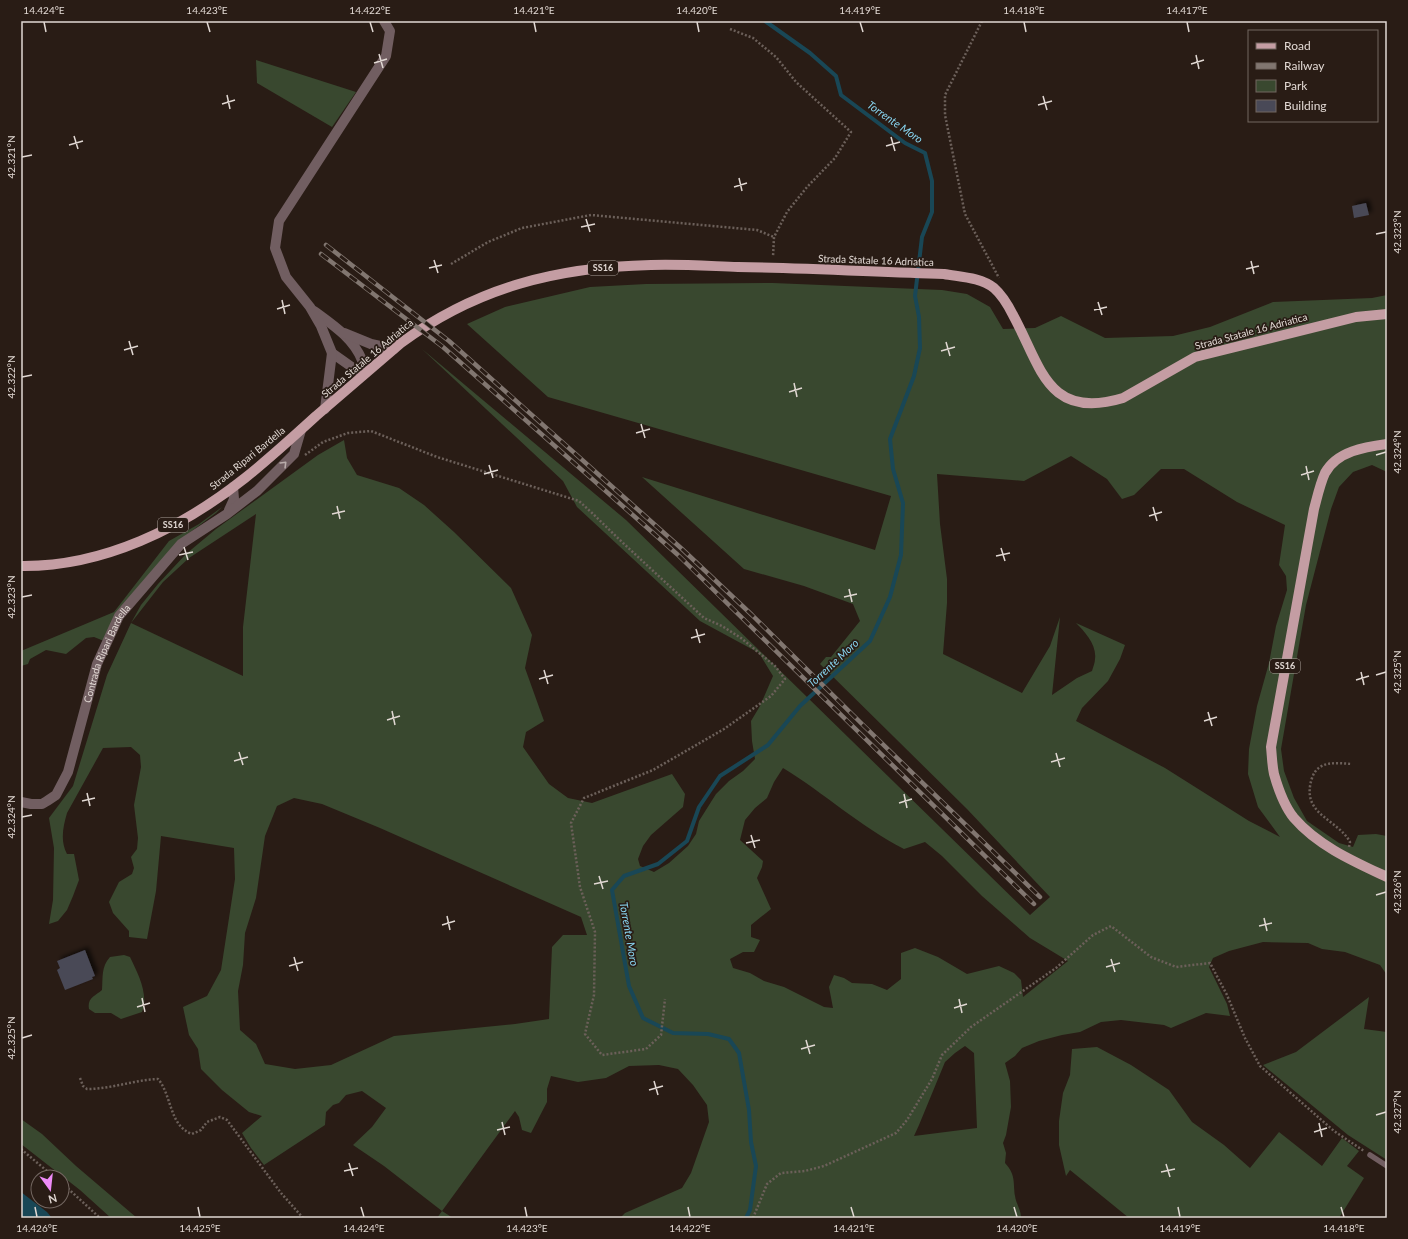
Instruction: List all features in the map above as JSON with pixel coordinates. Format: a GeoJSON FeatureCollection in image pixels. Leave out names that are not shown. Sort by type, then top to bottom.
{"type":"FeatureCollection","features":[{"type":"Feature","properties":{"kind":"main road","name":"Strada Statale 16 Adriatica"},"geometry":{"type":"LineString","coordinates":[[325,409],[397,346],[441,316],[501,288],[544,276],[588,269],[651,265],[773,268],[944,274],[977,279],[993,287],[1005,300],[1048,384],[1064,396],[1076,402],[1090,404],[1110,402],[1123,398],[1195,357],[1356,317],[1387,314]]}},
{"type":"Feature","properties":{"kind":"main road","name":"Strada Ripari Bardella"},"geometry":{"type":"LineString","coordinates":[[21,566],[50,565],[73,562],[118,550],[185,519],[205,507],[245,478],[325,409]]}},
{"type":"Feature","properties":{"kind":"main road","name":"SS16"},"geometry":{"type":"LineString","coordinates":[[1387,444],[1354,450],[1343,456],[1325,473],[1314,509],[1271,747],[1274,773],[1280,794],[1294,818],[1317,839],[1346,857],[1387,877]]}},
{"type":"Feature","properties":{"kind":"street"},"geometry":{"type":"LineString","coordinates":[[325,409],[331,373],[332,354],[321,326],[310,307],[286,277],[275,248],[279,221],[386,56],[390,31],[384,21]]}},
{"type":"Feature","properties":{"kind":"street"},"geometry":{"type":"LineString","coordinates":[[310,307],[344,333],[353,344],[362,361],[363,375]]}},
{"type":"Feature","properties":{"kind":"street"},"geometry":{"type":"LineString","coordinates":[[344,333],[371,344],[397,346]]}},
{"type":"Feature","properties":{"kind":"street"},"geometry":{"type":"LineString","coordinates":[[332,354],[363,375]]}},
{"type":"Feature","properties":{"kind":"street","name":"Contrada Ripari Bardella"},"geometry":{"type":"LineString","coordinates":[[21,802],[42,804],[56,795],[68,772],[97,664],[119,616],[181,544],[227,514],[257,491],[294,454],[301,430]]}},
{"type":"Feature","properties":{"kind":"street"},"geometry":{"type":"LineString","coordinates":[[227,514],[234,499],[232,487]]}},
{"type":"Feature","properties":{"kind":"lane"},"geometry":{"type":"LineString","coordinates":[[1370,1155],[1387,1166]]}},
{"type":"Feature","properties":{"kind":"path"},"geometry":{"type":"LineString","coordinates":[[982,21],[945,95],[945,115],[965,214],[999,277],[1005,300]]}},
{"type":"Feature","properties":{"kind":"path"},"geometry":{"type":"LineString","coordinates":[[730,29],[753,38],[776,57],[796,82],[851,132],[835,158],[807,187],[787,212],[774,237],[773,268]]}},
{"type":"Feature","properties":{"kind":"path"},"geometry":{"type":"LineString","coordinates":[[451,264],[488,242],[522,228],[591,215],[757,230],[774,237]]}},
{"type":"Feature","properties":{"kind":"path"},"geometry":{"type":"LineString","coordinates":[[305,455],[323,442],[348,433],[371,431],[437,457],[579,502],[704,618],[722,626],[741,638],[776,666],[785,679],[771,696],[724,729],[653,770],[584,798],[571,823],[580,887],[595,932],[594,995],[585,1034],[602,1055],[646,1049],[661,1035],[665,999]]}},
{"type":"Feature","properties":{"kind":"path"},"geometry":{"type":"LineString","coordinates":[[1346,857],[1350,842],[1347,836],[1321,815],[1314,807],[1310,798],[1310,790],[1314,772],[1318,767],[1336,763],[1352,764]]}},
{"type":"Feature","properties":{"kind":"path"},"geometry":{"type":"LineString","coordinates":[[753,1218],[767,1184],[781,1173],[805,1171],[824,1166],[896,1133],[907,1120],[932,1079],[942,1055],[970,1027],[1056,968],[1093,935],[1112,926],[1151,958],[1176,967],[1210,963],[1227,995],[1245,1038],[1260,1066],[1334,1130],[1370,1155]]}},
{"type":"Feature","properties":{"kind":"path"},"geometry":{"type":"LineString","coordinates":[[80,1078],[83,1086],[87,1089],[113,1087],[136,1081],[158,1079],[163,1086],[181,1130],[192,1134],[201,1130],[207,1122],[213,1119],[220,1117],[227,1120],[282,1193],[303,1218]]}},
{"type":"Feature","properties":{"kind":"path"},"geometry":{"type":"LineString","coordinates":[[21,1149],[45,1169]]}},
{"type":"Feature","properties":{"kind":"path"},"geometry":{"type":"LineString","coordinates":[[70,1191],[100,1218]]}},
{"type":"Feature","properties":{"kind":"green space"},"geometry":{"type":"Polygon","coordinates":[[[256,60],[356,92],[332,127],[257,83],[256,60]]]}},
{"type":"Feature","properties":{"kind":"green space"},"geometry":{"type":"Polygon","coordinates":[[[773,283],[942,290],[967,294],[990,307],[1003,329],[1035,328],[1061,316],[1105,338],[1173,336],[1210,327],[1273,302],[1372,298],[1387,295],[1387,472],[1372,465],[1353,472],[1339,487],[1331,509],[1306,605],[1281,749],[1284,771],[1294,798],[1307,821],[1339,843],[1353,847],[1358,835],[1376,834],[1387,836],[1387,975],[1380,965],[1345,952],[1322,949],[1308,943],[1263,942],[1229,951],[1213,958],[1209,967],[1227,1004],[1230,1016],[1206,1013],[1171,1028],[1164,1025],[1121,1020],[1101,1022],[1080,1032],[1039,1041],[1022,1048],[1015,1056],[1005,1063],[1010,1081],[1011,1107],[1003,1143],[1006,1153],[1005,1163],[1011,1171],[1021,1218],[620,1218],[625,1213],[682,1188],[691,1173],[709,1122],[707,1105],[693,1085],[678,1069],[659,1065],[629,1066],[606,1078],[578,1082],[551,1076],[547,1089],[547,1102],[531,1133],[522,1130],[519,1117],[515,1111],[442,1211],[384,1166],[353,1145],[372,1127],[386,1108],[362,1091],[346,1095],[339,1103],[333,1105],[326,1112],[325,1125],[264,1165],[242,1133],[262,1116],[249,1112],[222,1090],[201,1069],[198,1049],[189,1035],[183,1007],[207,996],[221,970],[235,879],[234,848],[161,836],[156,891],[147,939],[129,937],[129,931],[113,913],[109,902],[119,882],[132,874],[134,868],[131,857],[137,849],[138,838],[134,805],[141,767],[140,755],[131,747],[103,748],[67,813],[63,829],[63,844],[67,854],[74,854],[79,880],[67,910],[58,921],[49,924],[53,900],[54,848],[49,818],[73,786],[107,675],[131,623],[141,605],[186,554],[216,529],[318,455],[344,440],[347,458],[357,475],[399,488],[424,505],[511,588],[532,635],[525,668],[544,721],[526,732],[523,747],[549,784],[568,798],[592,803],[672,774],[685,794],[683,807],[651,835],[643,846],[638,859],[640,866],[654,872],[669,863],[688,846],[696,834],[699,821],[716,794],[755,759],[751,721],[760,706],[773,676],[759,653],[700,621],[577,507],[563,481],[422,349],[626,520],[1030,915],[1050,897],[967,809],[820,664],[826,657],[831,657],[860,621],[853,604],[804,586],[744,569],[642,477],[875,550],[891,496],[548,397],[467,324],[505,307],[590,287],[646,284],[773,283]],[[1071,456],[1024,481],[937,474],[940,524],[947,579],[947,603],[943,654],[1022,693],[1050,646],[1060,617],[1052,695],[1077,678],[1092,671],[1095,660],[1094,649],[1086,635],[1076,623],[1125,645],[1120,659],[1108,681],[1082,708],[1076,721],[1165,768],[1249,821],[1280,837],[1258,807],[1248,774],[1249,749],[1257,706],[1269,663],[1276,626],[1287,590],[1286,576],[1279,565],[1285,525],[1237,502],[1184,469],[1161,469],[1134,495],[1122,499],[1107,479],[1071,456]],[[256,514],[189,558],[163,582],[131,623],[243,676],[243,627],[256,514]],[[783,768],[774,782],[767,798],[755,808],[745,820],[740,840],[763,861],[757,878],[771,909],[751,925],[751,937],[760,940],[754,952],[743,952],[730,959],[733,968],[750,973],[764,981],[784,987],[824,1007],[833,1008],[829,987],[834,975],[844,978],[852,983],[872,984],[887,990],[901,979],[901,953],[915,948],[938,957],[967,974],[999,966],[1014,973],[1021,980],[1023,997],[1068,961],[1030,938],[982,896],[942,856],[925,842],[904,849],[873,831],[783,768]],[[294,798],[277,806],[265,836],[256,898],[245,933],[243,965],[238,991],[240,1030],[256,1044],[265,1064],[295,1069],[331,1065],[394,1036],[515,1024],[549,1019],[552,947],[563,935],[587,935],[581,917],[322,804],[294,798]],[[965,1046],[945,1062],[914,1136],[977,1128],[974,1053],[965,1046]]]}},
{"type":"Feature","properties":{"kind":"green space"},"geometry":{"type":"Polygon","coordinates":[[[222,507],[185,536],[104,641],[94,637],[86,638],[66,654],[46,650],[30,659],[28,664],[21,666],[21,651],[114,612],[169,541],[199,524],[222,507]]]}},
{"type":"Feature","properties":{"kind":"green space"},"geometry":{"type":"Polygon","coordinates":[[[124,955],[130,957],[142,984],[144,1005],[142,1012],[121,1019],[111,1013],[95,1013],[89,1009],[89,1002],[102,990],[103,972],[107,961],[110,957],[124,955]]]}},
{"type":"Feature","properties":{"kind":"green space"},"geometry":{"type":"Polygon","coordinates":[[[1369,997],[1364,1029],[1387,1032],[1387,1160],[1348,1135],[1263,1065],[1296,1052],[1369,997]]]}},
{"type":"Feature","properties":{"kind":"green space"},"geometry":{"type":"Polygon","coordinates":[[[1097,1047],[1131,1065],[1169,1090],[1192,1122],[1224,1145],[1250,1168],[1279,1132],[1322,1166],[1342,1138],[1359,1151],[1347,1166],[1364,1178],[1339,1218],[1129,1218],[1070,1170],[1066,1176],[1059,1145],[1059,1121],[1063,1093],[1070,1075],[1072,1049],[1097,1047]]]}},
{"type":"Feature","properties":{"kind":"green space"},"geometry":{"type":"Polygon","coordinates":[[[21,1119],[42,1134],[76,1166],[137,1218],[111,1218],[70,1182],[70,1169],[53,1169],[21,1144],[21,1119]]]}},
{"type":"Feature","properties":{"kind":"green space"},"geometry":{"type":"Polygon","coordinates":[[[442,1211],[453,1218],[437,1218],[442,1211]]]}},
{"type":"Feature","properties":{"kind":"water"},"geometry":{"type":"Polygon","coordinates":[[[21,1192],[30,1199],[30,1209],[43,1209],[52,1218],[21,1218],[21,1192]]]}},
{"type":"Feature","properties":{"kind":"building"},"geometry":{"type":"Polygon","coordinates":[[[1366,203],[1369,215],[1354,218],[1352,206],[1366,203]]]}},
{"type":"Feature","properties":{"kind":"building"},"geometry":{"type":"Polygon","coordinates":[[[85,950],[95,976],[92,977],[93,979],[65,990],[57,970],[60,968],[57,961],[85,950]]]}},
{"type":"Feature","properties":{"kind":"waterway","name":"Torrente Moro"},"geometry":{"type":"LineString","coordinates":[[746,1218],[750,1210],[756,1166],[751,1142],[749,1110],[739,1053],[729,1039],[708,1034],[673,1033],[643,1018],[629,986],[612,890],[624,876],[658,864],[687,841],[699,807],[720,776],[768,745],[800,706],[870,641],[890,597],[901,555],[903,503],[893,469],[890,439],[914,376],[920,348],[919,317],[915,296],[922,237],[932,212],[932,181],[925,153],[905,143],[841,95],[836,76],[810,53],[765,21]]}},
{"type":"Feature","properties":{"kind":"railway"},"geometry":{"type":"LineString","coordinates":[[326,245],[449,341],[682,549],[752,615],[1040,897]]}},
{"type":"Feature","properties":{"kind":"railway"},"geometry":{"type":"LineString","coordinates":[[321,254],[443,347],[678,555],[1034,904]]}}]}
